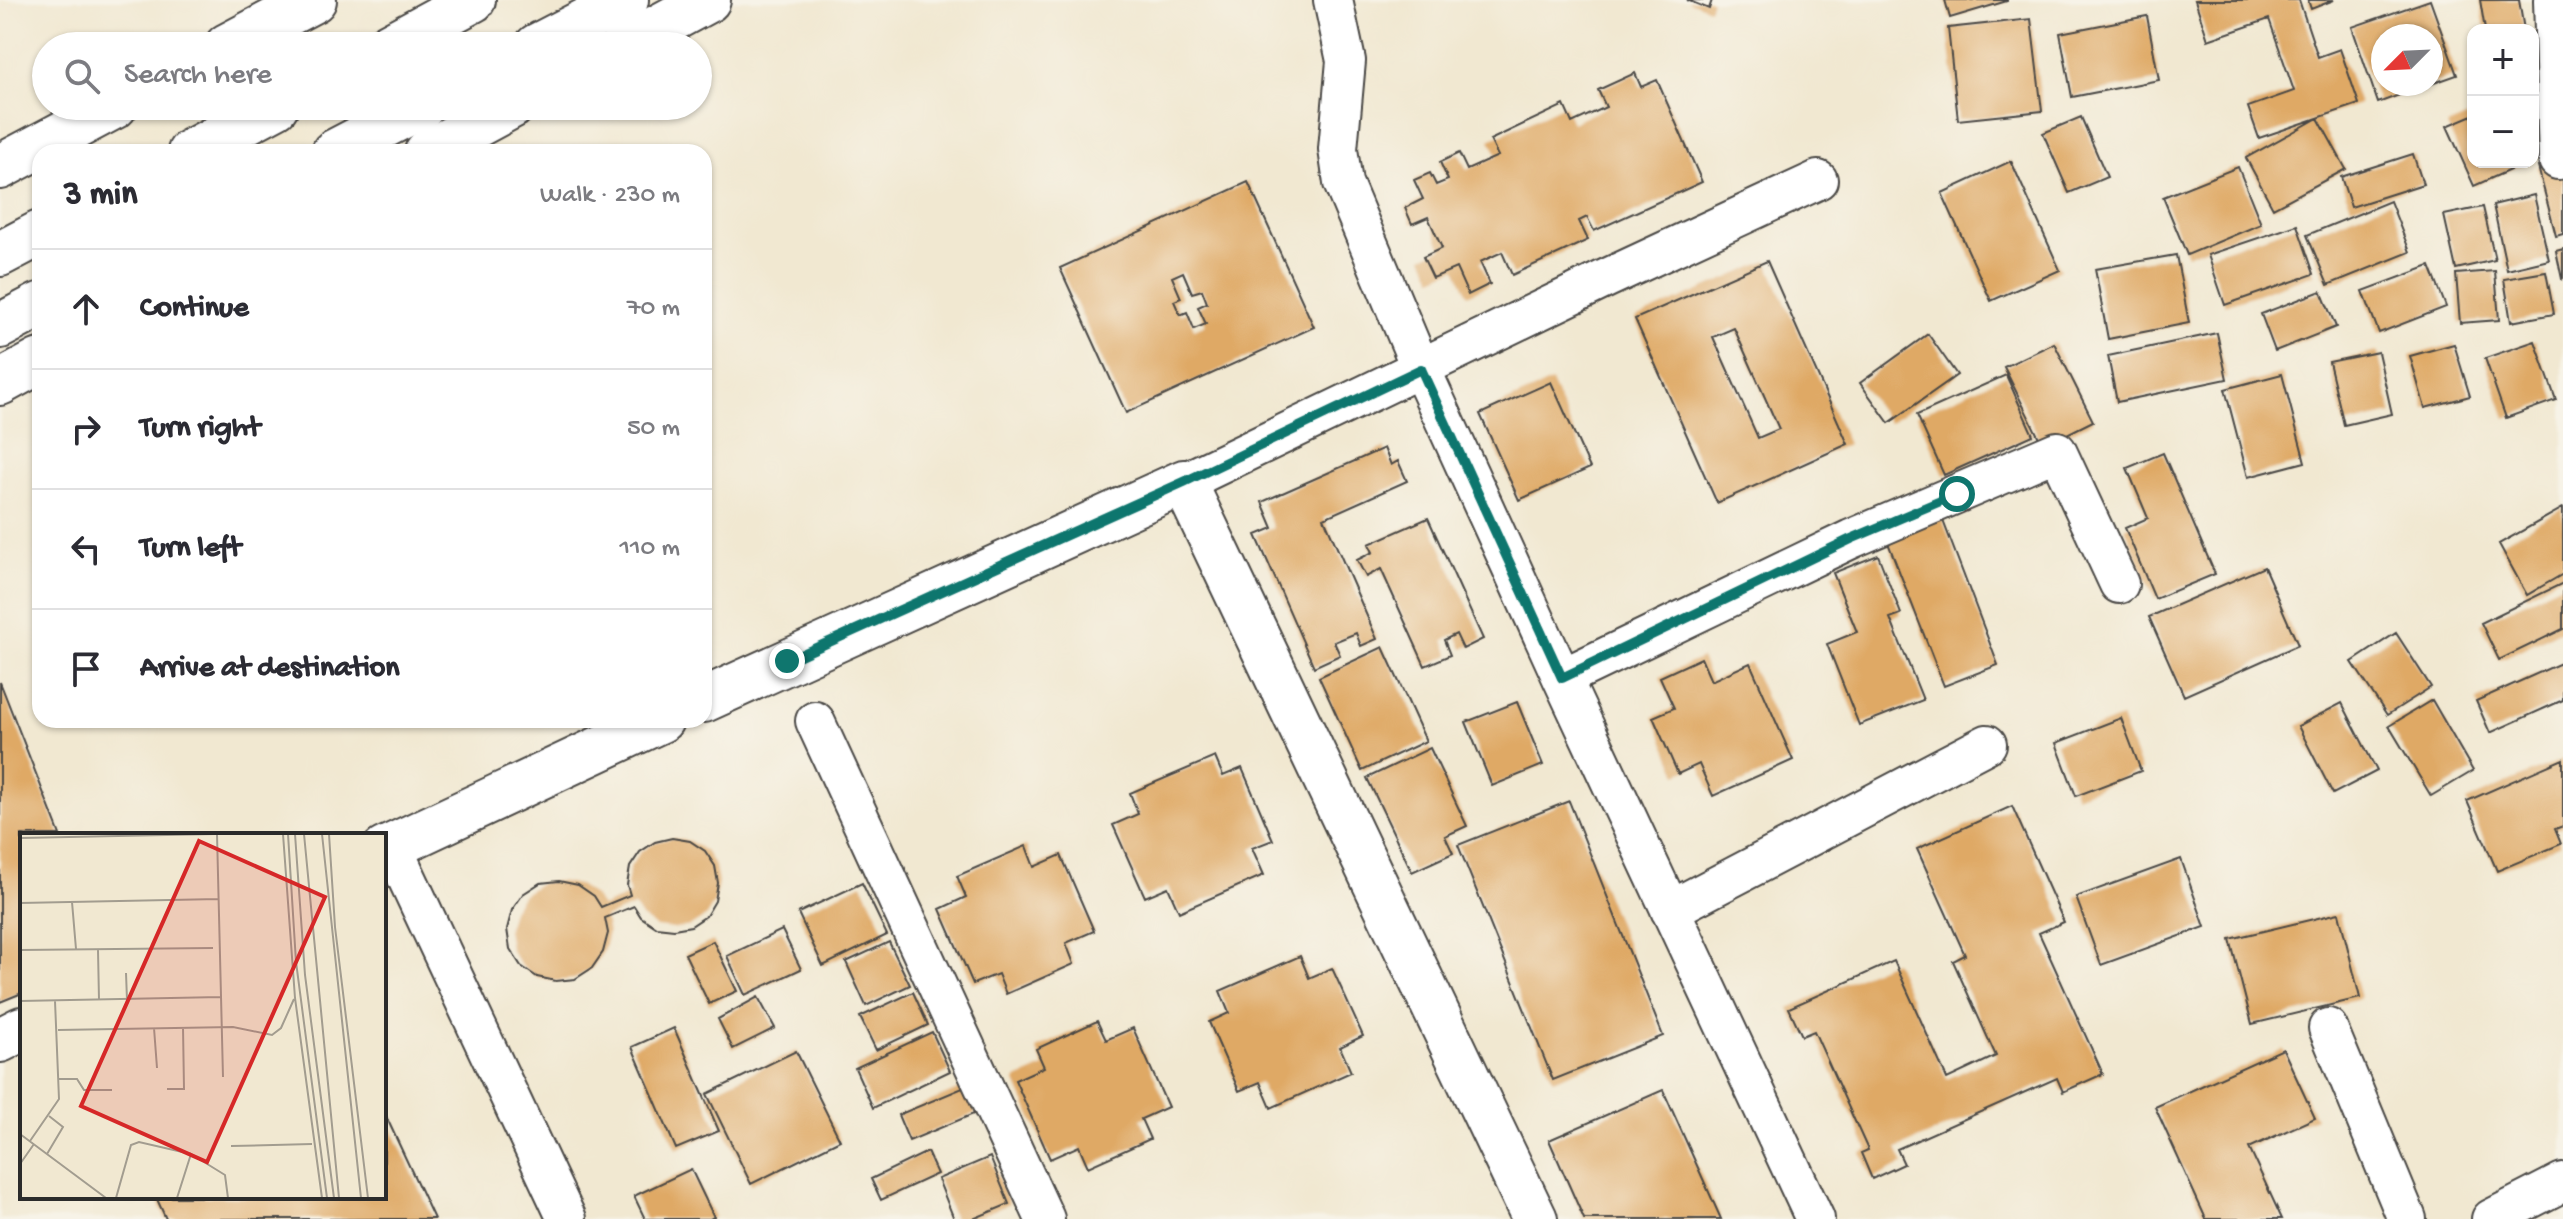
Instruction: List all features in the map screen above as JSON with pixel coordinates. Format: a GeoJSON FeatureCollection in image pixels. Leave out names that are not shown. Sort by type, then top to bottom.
{"type":"FeatureCollection","features":[{"type":"Feature","properties":{"kind":"main road"},"geometry":{"type":"LineString","coordinates":[[253,32],[314,0]]}},
{"type":"Feature","properties":{"kind":"main road"},"geometry":{"type":"LineString","coordinates":[[414,32],[473,0]]}},
{"type":"Feature","properties":{"kind":"main road"},"geometry":{"type":"LineString","coordinates":[[564,32],[626,0]]}},
{"type":"Feature","properties":{"kind":"main road"},"geometry":{"type":"LineString","coordinates":[[649,32],[708,0]]}},
{"type":"Feature","properties":{"kind":"main road"},"geometry":{"type":"LineString","coordinates":[[43,144],[89,120]]}},
{"type":"Feature","properties":{"kind":"main road"},"geometry":{"type":"LineString","coordinates":[[205,144],[250,120]]}},
{"type":"Feature","properties":{"kind":"main road"},"geometry":{"type":"LineString","coordinates":[[349,144],[395,120]]}},
{"type":"Feature","properties":{"kind":"main road"},"geometry":{"type":"LineString","coordinates":[[442,144],[486,120]]}},
{"type":"Feature","properties":{"kind":"main road"},"geometry":{"type":"LineString","coordinates":[[0,167],[32,150]]}},
{"type":"Feature","properties":{"kind":"main road"},"geometry":{"type":"LineString","coordinates":[[0,254],[32,237]]}},
{"type":"Feature","properties":{"kind":"main road"},"geometry":{"type":"LineString","coordinates":[[0,326],[32,309]]}},
{"type":"Feature","properties":{"kind":"main road"},"geometry":{"type":"LineString","coordinates":[[0,383],[32,365]]}},
{"type":"Feature","properties":{"kind":"main road"},"geometry":{"type":"LineString","coordinates":[[712,696],[1184,482],[1535,1219]]}},
{"type":"Feature","properties":{"kind":"main road"},"geometry":{"type":"LineString","coordinates":[[388,848],[644,728]]}},
{"type":"Feature","properties":{"kind":"main road"},"geometry":{"type":"LineString","coordinates":[[0,1040],[20,1030]]}},
{"type":"Feature","properties":{"kind":"street"},"geometry":{"type":"LineString","coordinates":[[1333,0],[1346,61],[1338,149],[1343,183],[1421,369],[1815,1219]]}},
{"type":"Feature","properties":{"kind":"street"},"geometry":{"type":"LineString","coordinates":[[2553,0],[2561,169]]}},
{"type":"Feature","properties":{"kind":"street"},"geometry":{"type":"LineString","coordinates":[[1184,482],[1818,180]]}},
{"type":"Feature","properties":{"kind":"street"},"geometry":{"type":"LineString","coordinates":[[1562,678],[1851,539],[2057,451],[2119,584]]}},
{"type":"Feature","properties":{"kind":"street"},"geometry":{"type":"LineString","coordinates":[[815,721],[1045,1219]]}},
{"type":"Feature","properties":{"kind":"street"},"geometry":{"type":"LineString","coordinates":[[1670,910],[1987,744]]}},
{"type":"Feature","properties":{"kind":"street"},"geometry":{"type":"LineString","coordinates":[[388,848],[567,1219]]}},
{"type":"Feature","properties":{"kind":"street"},"geometry":{"type":"LineString","coordinates":[[2328,1028],[2407,1219]]}},
{"type":"Feature","properties":{"kind":"street"},"geometry":{"type":"LineString","coordinates":[[2491,1219],[2563,1182]]}},
{"type":"Feature","properties":{"kind":"building"},"geometry":{"type":"Polygon","coordinates":[[[1687,0],[1712,0],[1709,9],[1687,0]]]}},
{"type":"Feature","properties":{"kind":"building"},"geometry":{"type":"Polygon","coordinates":[[[1945,0],[2007,0],[2007,1],[1950,18],[1945,0]]]}},
{"type":"Feature","properties":{"kind":"building"},"geometry":{"type":"Polygon","coordinates":[[[2195,0],[2299,0],[2318,57],[2340,49],[2359,104],[2259,138],[2248,107],[2294,91],[2269,19],[2208,40],[2195,0]]]}},
{"type":"Feature","properties":{"kind":"building"},"geometry":{"type":"Polygon","coordinates":[[[2308,0],[2334,0],[2311,9],[2308,0]]]}},
{"type":"Feature","properties":{"kind":"building"},"geometry":{"type":"Polygon","coordinates":[[[2430,0],[2439,24],[2371,24],[2371,83],[2352,27],[2430,0]]]}},
{"type":"Feature","properties":{"kind":"building"},"geometry":{"type":"Polygon","coordinates":[[[2480,0],[2519,0],[2523,24],[2484,24],[2480,0]]]}},
{"type":"Feature","properties":{"kind":"building"},"geometry":{"type":"Polygon","coordinates":[[[2147,16],[2159,80],[2072,97],[2060,33],[2147,16]]]}},
{"type":"Feature","properties":{"kind":"building"},"geometry":{"type":"Polygon","coordinates":[[[2031,19],[2042,111],[1958,120],[1948,28],[2031,19]]]}},
{"type":"Feature","properties":{"kind":"building"},"geometry":{"type":"Polygon","coordinates":[[[2443,36],[2457,75],[2443,80],[2443,36]]]}},
{"type":"Feature","properties":{"kind":"building"},"geometry":{"type":"Polygon","coordinates":[[[1635,73],[1641,87],[1657,80],[1702,182],[1594,231],[1587,217],[1579,221],[1588,240],[1512,275],[1502,252],[1480,262],[1490,284],[1468,295],[1456,268],[1433,278],[1423,257],[1442,248],[1428,217],[1412,224],[1405,208],[1423,199],[1414,180],[1430,173],[1436,185],[1448,180],[1440,162],[1459,153],[1467,170],[1498,156],[1490,140],[1564,105],[1572,123],[1606,107],[1598,90],[1635,73]]]}},
{"type":"Feature","properties":{"kind":"building"},"geometry":{"type":"Polygon","coordinates":[[[2376,96],[2397,96],[2378,103],[2376,96]]]}},
{"type":"Feature","properties":{"kind":"building"},"geometry":{"type":"Polygon","coordinates":[[[2081,117],[2107,177],[2069,193],[2043,133],[2081,117]]]}},
{"type":"Feature","properties":{"kind":"building"},"geometry":{"type":"Polygon","coordinates":[[[2318,118],[2346,169],[2273,208],[2246,158],[2318,118]]]}},
{"type":"Feature","properties":{"kind":"building"},"geometry":{"type":"Polygon","coordinates":[[[2467,118],[2467,168],[2514,168],[2474,186],[2447,126],[2467,118]]]}},
{"type":"Feature","properties":{"kind":"building"},"geometry":{"type":"Polygon","coordinates":[[[2413,154],[2423,184],[2351,207],[2341,177],[2413,154]]]}},
{"type":"Feature","properties":{"kind":"building"},"geometry":{"type":"Polygon","coordinates":[[[2563,160],[2563,234],[2556,236],[2539,167],[2563,160]]]}},
{"type":"Feature","properties":{"kind":"building"},"geometry":{"type":"Polygon","coordinates":[[[2011,161],[2060,270],[1991,301],[1942,193],[2011,161]]]}},
{"type":"Feature","properties":{"kind":"building"},"geometry":{"type":"Polygon","coordinates":[[[2238,167],[2261,224],[2187,255],[2163,197],[2238,167]]]}},
{"type":"Feature","properties":{"kind":"building"},"geometry":{"type":"Polygon","coordinates":[[[1248,182],[1314,327],[1126,413],[1060,268],[1248,182]],[[1183,272],[1172,277],[1181,298],[1174,301],[1180,315],[1187,312],[1194,329],[1206,324],[1198,307],[1207,303],[1202,290],[1192,293],[1183,272]]]}},
{"type":"Feature","properties":{"kind":"building"},"geometry":{"type":"Polygon","coordinates":[[[2534,195],[2549,260],[2507,270],[2493,205],[2534,195]]]}},
{"type":"Feature","properties":{"kind":"building"},"geometry":{"type":"Polygon","coordinates":[[[2390,201],[2410,252],[2328,285],[2307,235],[2390,201]]]}},
{"type":"Feature","properties":{"kind":"building"},"geometry":{"type":"Polygon","coordinates":[[[2483,207],[2495,260],[2456,269],[2444,215],[2483,207]]]}},
{"type":"Feature","properties":{"kind":"building"},"geometry":{"type":"Polygon","coordinates":[[[2297,225],[2314,274],[2225,305],[2208,255],[2297,225]]]}},
{"type":"Feature","properties":{"kind":"building"},"geometry":{"type":"Polygon","coordinates":[[[2563,249],[2563,278],[2562,279],[2556,251],[2563,249]]]}},
{"type":"Feature","properties":{"kind":"building"},"geometry":{"type":"Polygon","coordinates":[[[2176,255],[2189,323],[2108,339],[2095,269],[2176,255]]]}},
{"type":"Feature","properties":{"kind":"building"},"geometry":{"type":"Polygon","coordinates":[[[1767,261],[1848,444],[1717,503],[1635,319],[1767,261]],[[1734,328],[1713,337],[1758,438],[1779,429],[1734,328]]]}},
{"type":"Feature","properties":{"kind":"building"},"geometry":{"type":"Polygon","coordinates":[[[2430,266],[2446,307],[2379,333],[2363,291],[2430,266]]]}},
{"type":"Feature","properties":{"kind":"building"},"geometry":{"type":"Polygon","coordinates":[[[2495,271],[2499,320],[2460,323],[2456,274],[2495,271]]]}},
{"type":"Feature","properties":{"kind":"building"},"geometry":{"type":"Polygon","coordinates":[[[2546,272],[2554,314],[2511,322],[2504,279],[2546,272]]]}},
{"type":"Feature","properties":{"kind":"building"},"geometry":{"type":"Polygon","coordinates":[[[2321,291],[2336,327],[2275,351],[2261,314],[2321,291]]]}},
{"type":"Feature","properties":{"kind":"building"},"geometry":{"type":"Polygon","coordinates":[[[2217,333],[2227,379],[2117,402],[2108,356],[2217,333]]]}},
{"type":"Feature","properties":{"kind":"building"},"geometry":{"type":"Polygon","coordinates":[[[1928,334],[1957,375],[1889,423],[1860,383],[1928,334]]]}},
{"type":"Feature","properties":{"kind":"building"},"geometry":{"type":"Polygon","coordinates":[[[2535,341],[2556,400],[2506,418],[2485,358],[2535,341]]]}},
{"type":"Feature","properties":{"kind":"building"},"geometry":{"type":"Polygon","coordinates":[[[2054,343],[2093,421],[2043,446],[2004,367],[2054,343]]]}},
{"type":"Feature","properties":{"kind":"building"},"geometry":{"type":"Polygon","coordinates":[[[2454,344],[2470,396],[2425,408],[2410,356],[2454,344]]]}},
{"type":"Feature","properties":{"kind":"building"},"geometry":{"type":"Polygon","coordinates":[[[2378,352],[2392,414],[2344,425],[2329,362],[2378,352]]]}},
{"type":"Feature","properties":{"kind":"building"},"geometry":{"type":"Polygon","coordinates":[[[2282,374],[2305,462],[2248,477],[2225,389],[2282,374]]]}},
{"type":"Feature","properties":{"kind":"building"},"geometry":{"type":"Polygon","coordinates":[[[2006,375],[2033,435],[1944,475],[1917,415],[2006,375]]]}},
{"type":"Feature","properties":{"kind":"building"},"geometry":{"type":"Polygon","coordinates":[[[1551,382],[1590,468],[1519,500],[1480,414],[1551,382]]]}},
{"type":"Feature","properties":{"kind":"building"},"geometry":{"type":"Polygon","coordinates":[[[1384,448],[1391,465],[1398,461],[1407,481],[1324,518],[1377,639],[1361,646],[1356,633],[1334,642],[1340,655],[1314,667],[1256,535],[1273,528],[1262,502],[1384,448]]]}},
{"type":"Feature","properties":{"kind":"building"},"geometry":{"type":"Polygon","coordinates":[[[2163,453],[2215,574],[2155,599],[2125,528],[2148,518],[2127,468],[2163,453]]]}},
{"type":"Feature","properties":{"kind":"building"},"geometry":{"type":"Polygon","coordinates":[[[2563,508],[2563,574],[2527,595],[2499,544],[2563,508]]]}},
{"type":"Feature","properties":{"kind":"building"},"geometry":{"type":"Polygon","coordinates":[[[1428,518],[1483,639],[1463,649],[1456,634],[1444,640],[1450,655],[1425,666],[1381,569],[1366,577],[1357,560],[1373,552],[1369,544],[1428,518]]]}},
{"type":"Feature","properties":{"kind":"building"},"geometry":{"type":"Polygon","coordinates":[[[1942,518],[1998,665],[1944,686],[1887,540],[1942,518]]]}},
{"type":"Feature","properties":{"kind":"building"},"geometry":{"type":"Polygon","coordinates":[[[1878,555],[1901,614],[1890,618],[1923,700],[1859,725],[1827,644],[1857,632],[1833,573],[1878,555]]]}},
{"type":"Feature","properties":{"kind":"building"},"geometry":{"type":"Polygon","coordinates":[[[2264,567],[2298,645],[2184,696],[2149,617],[2264,567]]]}},
{"type":"Feature","properties":{"kind":"building"},"geometry":{"type":"Polygon","coordinates":[[[2563,583],[2563,629],[2499,660],[2481,623],[2563,583]]]}},
{"type":"Feature","properties":{"kind":"building"},"geometry":{"type":"Polygon","coordinates":[[[2396,633],[2431,687],[2387,715],[2352,662],[2396,633]]]}},
{"type":"Feature","properties":{"kind":"building"},"geometry":{"type":"Polygon","coordinates":[[[1383,647],[1426,741],[1362,771],[1319,677],[1383,647]]]}},
{"type":"Feature","properties":{"kind":"building"},"geometry":{"type":"Polygon","coordinates":[[[1701,658],[1711,681],[1750,663],[1793,760],[1713,796],[1699,764],[1678,774],[1653,717],[1674,708],[1660,677],[1701,658]]]}},
{"type":"Feature","properties":{"kind":"building"},"geometry":{"type":"Polygon","coordinates":[[[2563,662],[2563,700],[2490,733],[2476,701],[2563,662]]]}},
{"type":"Feature","properties":{"kind":"building"},"geometry":{"type":"Polygon","coordinates":[[[0,682],[59,833],[20,833],[20,994],[0,1002],[0,682]]]}},
{"type":"Feature","properties":{"kind":"building"},"geometry":{"type":"Polygon","coordinates":[[[2432,700],[2473,771],[2431,796],[2389,726],[2432,700]]]}},
{"type":"Feature","properties":{"kind":"building"},"geometry":{"type":"Polygon","coordinates":[[[1517,702],[1543,765],[1492,786],[1466,722],[1517,702]]]}},
{"type":"Feature","properties":{"kind":"building"},"geometry":{"type":"Polygon","coordinates":[[[2342,703],[2377,771],[2333,794],[2298,726],[2342,703]]]}},
{"type":"Feature","properties":{"kind":"building"},"geometry":{"type":"Polygon","coordinates":[[[2121,718],[2141,771],[2076,796],[2056,743],[2121,718]]]}},
{"type":"Feature","properties":{"kind":"building"},"geometry":{"type":"Polygon","coordinates":[[[1430,748],[1467,826],[1445,836],[1453,853],[1412,872],[1367,778],[1430,748]]]}},
{"type":"Feature","properties":{"kind":"building"},"geometry":{"type":"Polygon","coordinates":[[[1215,757],[1223,776],[1242,768],[1273,840],[1252,848],[1264,875],[1179,912],[1168,887],[1145,897],[1113,825],[1138,814],[1130,793],[1215,757]]]}},
{"type":"Feature","properties":{"kind":"building"},"geometry":{"type":"Polygon","coordinates":[[[2563,759],[2563,826],[2555,829],[2561,844],[2497,871],[2467,801],[2563,759]]]}},
{"type":"Feature","properties":{"kind":"building"},"geometry":{"type":"Polygon","coordinates":[[[1569,801],[1663,1036],[1553,1080],[1458,845],[1569,801]]]}},
{"type":"Feature","properties":{"kind":"building"},"geometry":{"type":"Polygon","coordinates":[[[2012,806],[2064,922],[2039,933],[2103,1074],[2063,1092],[2057,1078],[1897,1149],[1904,1164],[1872,1179],[1861,1153],[1868,1150],[1814,1031],[1802,1036],[1789,1008],[1894,961],[1947,1079],[1996,1056],[1953,961],[1965,955],[1917,849],[2012,806]]]}},
{"type":"Feature","properties":{"kind":"building"},"geometry":{"type":"Polygon","coordinates":[[[672,838],[690,841],[705,851],[715,866],[718,883],[715,901],[706,916],[691,926],[674,929],[656,927],[641,917],[634,906],[605,918],[608,933],[603,952],[592,968],[575,979],[556,981],[537,977],[521,966],[510,949],[507,929],[512,910],[523,894],[540,883],[559,881],[578,885],[594,896],[601,907],[630,895],[627,885],[630,867],[640,852],[655,842],[672,838]]]}},
{"type":"Feature","properties":{"kind":"building"},"geometry":{"type":"Polygon","coordinates":[[[1026,846],[1034,867],[1061,855],[1094,931],[1066,943],[1074,964],[1006,994],[998,974],[973,984],[940,909],[966,897],[957,876],[1026,846]]]}},
{"type":"Feature","properties":{"kind":"building"},"geometry":{"type":"Polygon","coordinates":[[[2181,859],[2205,927],[2101,965],[2076,897],[2181,859]]]}},
{"type":"Feature","properties":{"kind":"building"},"geometry":{"type":"Polygon","coordinates":[[[862,883],[887,935],[823,966],[798,913],[862,883]]]}},
{"type":"Feature","properties":{"kind":"building"},"geometry":{"type":"Polygon","coordinates":[[[2339,913],[2360,998],[2252,1024],[2230,939],[2339,913]]]}},
{"type":"Feature","properties":{"kind":"building"},"geometry":{"type":"Polygon","coordinates":[[[782,930],[801,969],[745,995],[727,956],[782,930]]]}},
{"type":"Feature","properties":{"kind":"building"},"geometry":{"type":"Polygon","coordinates":[[[713,941],[737,991],[709,1004],[685,954],[713,941]]]}},
{"type":"Feature","properties":{"kind":"building"},"geometry":{"type":"Polygon","coordinates":[[[889,942],[910,985],[866,1006],[846,962],[889,942]]]}},
{"type":"Feature","properties":{"kind":"building"},"geometry":{"type":"Polygon","coordinates":[[[1300,956],[1309,978],[1332,968],[1363,1036],[1340,1047],[1351,1072],[1271,1108],[1260,1082],[1239,1091],[1209,1022],[1229,1013],[1220,991],[1300,956]]]}},
{"type":"Feature","properties":{"kind":"building"},"geometry":{"type":"Polygon","coordinates":[[[913,992],[928,1025],[876,1050],[860,1017],[913,992]]]}},
{"type":"Feature","properties":{"kind":"building"},"geometry":{"type":"Polygon","coordinates":[[[758,997],[775,1028],[733,1049],[718,1019],[758,997]]]}},
{"type":"Feature","properties":{"kind":"building"},"geometry":{"type":"Polygon","coordinates":[[[1097,1021],[1106,1040],[1133,1028],[1168,1107],[1141,1119],[1150,1139],[1088,1167],[1079,1146],[1050,1159],[1015,1080],[1044,1067],[1036,1049],[1097,1021]]]}},
{"type":"Feature","properties":{"kind":"building"},"geometry":{"type":"Polygon","coordinates":[[[674,1028],[719,1131],[676,1149],[632,1047],[674,1028]]]}},
{"type":"Feature","properties":{"kind":"building"},"geometry":{"type":"Polygon","coordinates":[[[932,1032],[950,1071],[873,1108],[855,1068],[932,1032]]]}},
{"type":"Feature","properties":{"kind":"building"},"geometry":{"type":"Polygon","coordinates":[[[2283,1049],[2315,1118],[2249,1148],[2282,1219],[2206,1219],[2155,1107],[2283,1049]]]}},
{"type":"Feature","properties":{"kind":"building"},"geometry":{"type":"Polygon","coordinates":[[[796,1051],[840,1140],[751,1184],[707,1094],[796,1051]]]}},
{"type":"Feature","properties":{"kind":"building"},"geometry":{"type":"Polygon","coordinates":[[[965,1087],[976,1113],[909,1141],[898,1115],[965,1087]]]}},
{"type":"Feature","properties":{"kind":"building"},"geometry":{"type":"Polygon","coordinates":[[[1663,1090],[1721,1219],[1584,1219],[1549,1140],[1663,1090]]]}},
{"type":"Feature","properties":{"kind":"building"},"geometry":{"type":"Polygon","coordinates":[[[386,1116],[434,1219],[166,1219],[157,1199],[386,1199],[386,1116]]]}},
{"type":"Feature","properties":{"kind":"building"},"geometry":{"type":"Polygon","coordinates":[[[927,1152],[937,1174],[881,1200],[871,1179],[927,1152]]]}},
{"type":"Feature","properties":{"kind":"building"},"geometry":{"type":"Polygon","coordinates":[[[990,1157],[1009,1204],[973,1219],[954,1219],[938,1179],[990,1157]]]}},
{"type":"Feature","properties":{"kind":"building"},"geometry":{"type":"Polygon","coordinates":[[[691,1169],[714,1217],[645,1219],[634,1196],[691,1169]]]}},
{"type":"Feature","properties":{"kind":"route"},"geometry":{"type":"LineString","coordinates":[[787,661],[1184,482],[1421,369],[1562,678],[1851,539],[1957,494]]}}]}
